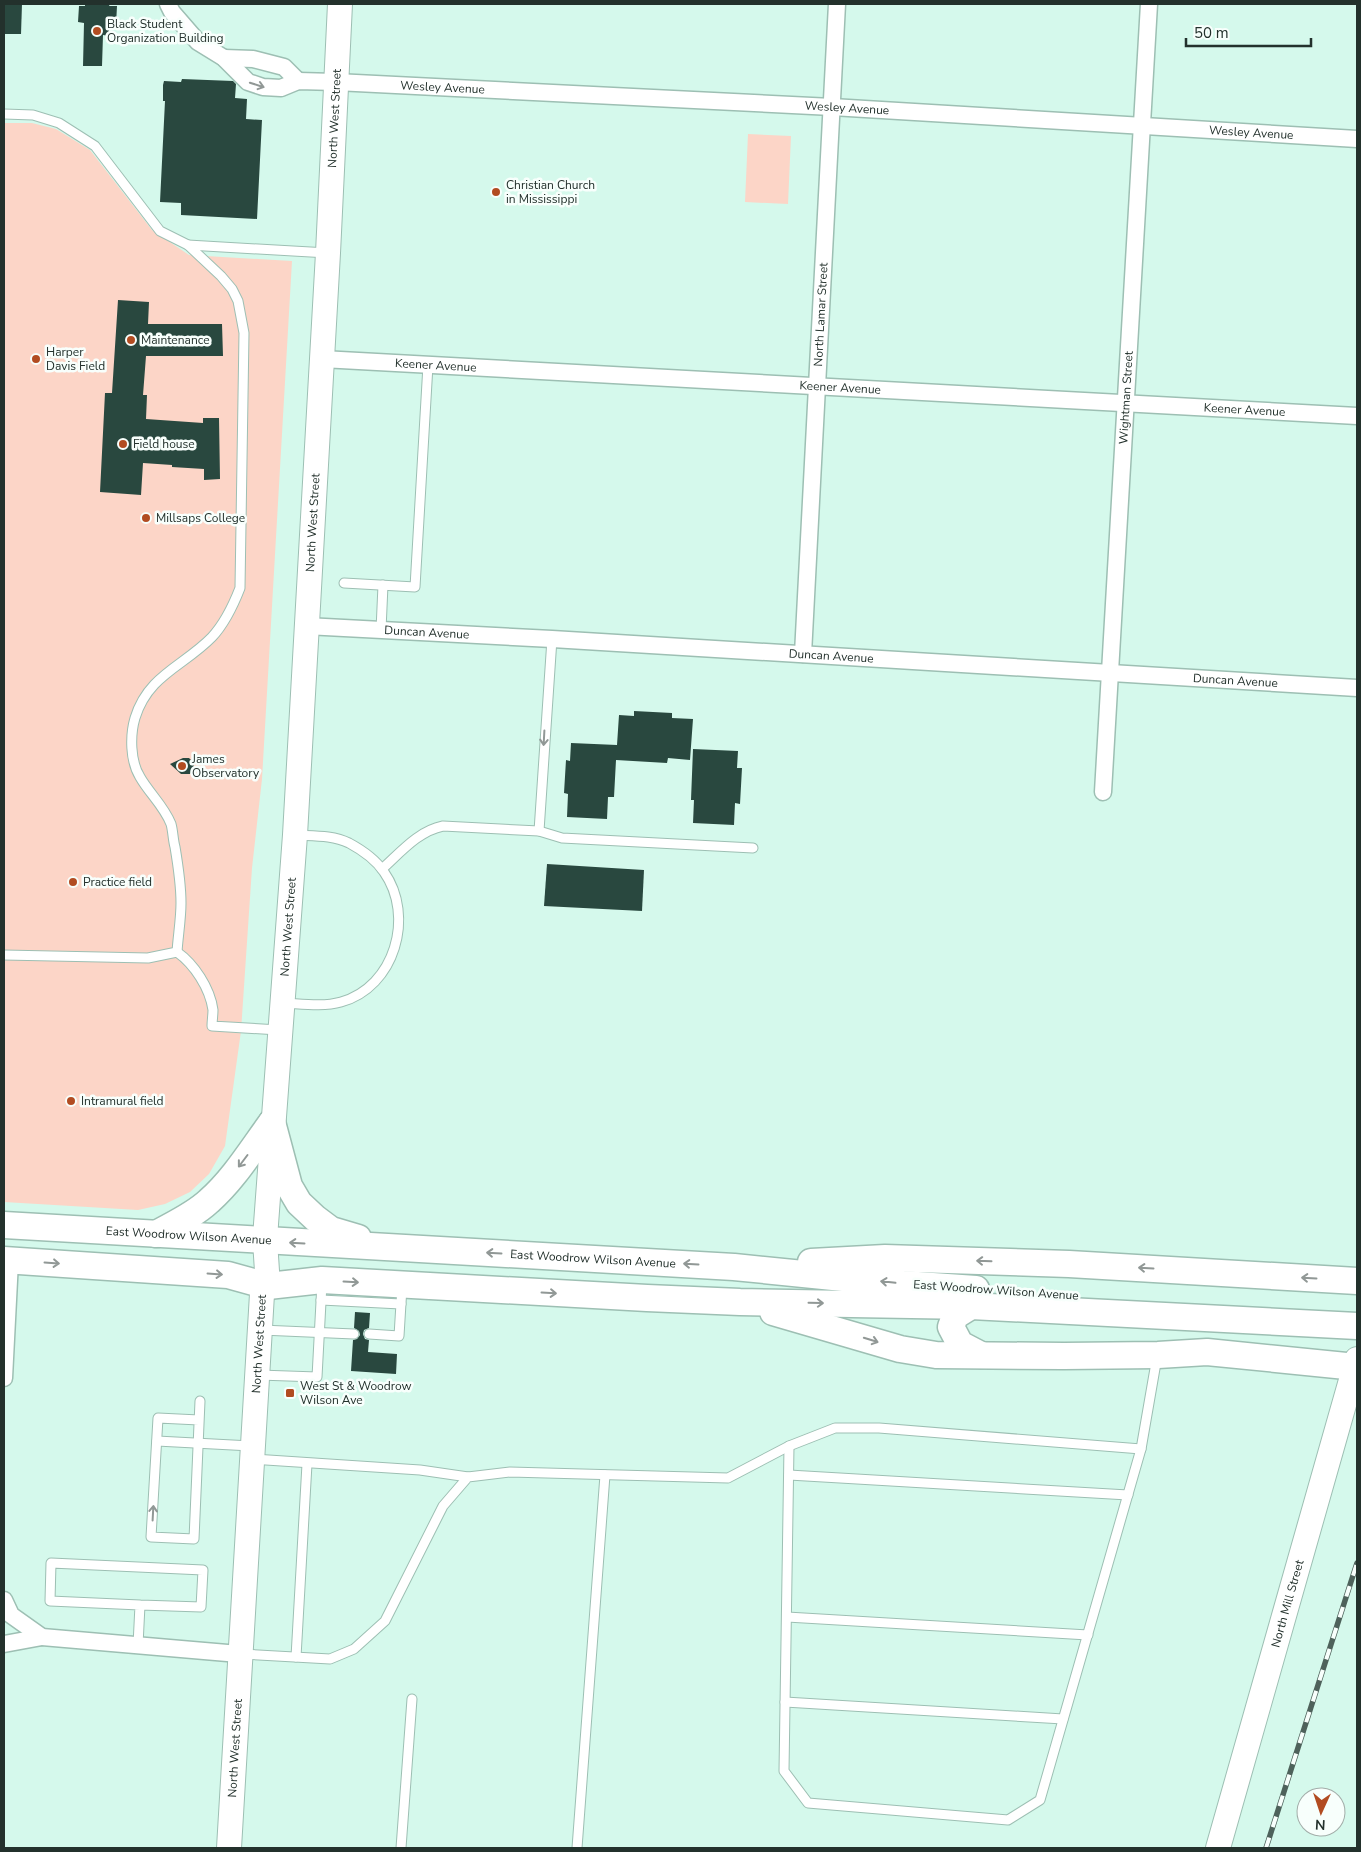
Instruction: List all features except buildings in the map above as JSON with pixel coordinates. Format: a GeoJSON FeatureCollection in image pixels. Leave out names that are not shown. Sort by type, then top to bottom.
{"type":"FeatureCollection","features":[{"type":"Feature","properties":{"kind":"main road"},"geometry":{"type":"LineString","coordinates":[[156,1234],[189,1216],[208,1202],[223,1186],[272,1122]]}},
{"type":"Feature","properties":{"kind":"main road"},"geometry":{"type":"LineString","coordinates":[[272,1122],[289,1186],[299,1203],[331,1230],[390,1248]]}},
{"type":"Feature","properties":{"kind":"main road","name":"East Woodrow Wilson Avenue"},"geometry":{"type":"LineString","coordinates":[[4,1225],[734,1267],[1180,1308]]}},
{"type":"Feature","properties":{"kind":"main road"},"geometry":{"type":"LineString","coordinates":[[734,1267],[885,1258],[1069,1264],[1357,1281]]}},
{"type":"Feature","properties":{"kind":"main road","name":"East Woodrow Wilson Avenue"},"geometry":{"type":"LineString","coordinates":[[7,1261],[228,1275],[268,1286],[401,1295],[1180,1308]]}},
{"type":"Feature","properties":{"kind":"main road"},"geometry":{"type":"LineString","coordinates":[[740,1302],[900,1349],[936,1355],[1158,1355],[1207,1352],[1357,1363]]}},
{"type":"Feature","properties":{"kind":"main road"},"geometry":{"type":"LineString","coordinates":[[971,1306],[955,1316],[951,1327],[960,1344],[981,1355]]}},
{"type":"Feature","properties":{"kind":"main road"},"geometry":{"type":"LineString","coordinates":[[1180,1308],[1357,1310]]}},
{"type":"Feature","properties":{"kind":"main road"},"geometry":{"type":"LineString","coordinates":[[1180,1308],[1357,1326]]}},
{"type":"Feature","properties":{"kind":"street","name":"Wesley Avenue"},"geometry":{"type":"LineString","coordinates":[[168,4],[172,12],[198,42],[224,58],[248,82],[263,87],[281,88],[298,81],[336,82],[832,107],[1357,139]]}},
{"type":"Feature","properties":{"kind":"street","name":"North West Street"},"geometry":{"type":"LineString","coordinates":[[228,1848],[259,1330],[262,1294],[268,1286],[265,1241],[272,1122],[295,835],[340,4]]}},
{"type":"Feature","properties":{"kind":"street","name":"North Lamar Street"},"geometry":{"type":"LineString","coordinates":[[803,654],[837,4]]}},
{"type":"Feature","properties":{"kind":"street","name":"Wightman Street"},"geometry":{"type":"LineString","coordinates":[[1103,792],[1149,4]]}},
{"type":"Feature","properties":{"kind":"street"},"geometry":{"type":"LineString","coordinates":[[224,58],[253,59],[284,67],[298,81]]}},
{"type":"Feature","properties":{"kind":"street","name":"Keener Avenue"},"geometry":{"type":"LineString","coordinates":[[322,359],[1357,416]]}},
{"type":"Feature","properties":{"kind":"street","name":"Duncan Avenue"},"geometry":{"type":"LineString","coordinates":[[306,626],[552,639],[1357,688]]}},
{"type":"Feature","properties":{"kind":"street"},"geometry":{"type":"LineString","coordinates":[[4,1378],[7,1261]]}},
{"type":"Feature","properties":{"kind":"street","name":"North Mill Street"},"geometry":{"type":"LineString","coordinates":[[1218,1848],[1357,1363]]}},
{"type":"Feature","properties":{"kind":"street"},"geometry":{"type":"LineString","coordinates":[[4,1600],[11,1615],[42,1637]]}},
{"type":"Feature","properties":{"kind":"street"},"geometry":{"type":"LineString","coordinates":[[4,1644],[42,1637],[239,1654]]}},
{"type":"Feature","properties":{"kind":"lane"},"geometry":{"type":"LineString","coordinates":[[4,114],[33,115],[60,123],[95,146],[160,231],[188,245],[221,276],[232,289],[238,301],[244,333],[240,588],[233,607],[223,624],[211,638],[162,675],[149,689],[139,706],[134,720],[132,735],[135,768],[158,801],[171,824],[178,864],[181,903],[177,952]]}},
{"type":"Feature","properties":{"kind":"lane"},"geometry":{"type":"LineString","coordinates":[[188,245],[328,253]]}},
{"type":"Feature","properties":{"kind":"lane"},"geometry":{"type":"LineString","coordinates":[[344,583],[415,587],[428,365]]}},
{"type":"Feature","properties":{"kind":"lane"},"geometry":{"type":"LineString","coordinates":[[381,630],[383,585]]}},
{"type":"Feature","properties":{"kind":"lane"},"geometry":{"type":"LineString","coordinates":[[539,831],[552,639]]}},
{"type":"Feature","properties":{"kind":"lane"},"geometry":{"type":"LineString","coordinates":[[382,869],[422,835],[443,826],[539,831],[562,838],[753,848]]}},
{"type":"Feature","properties":{"kind":"lane"},"geometry":{"type":"LineString","coordinates":[[282,1002],[328,1004],[344,1001],[365,989],[382,973],[396,944],[399,920],[393,892],[382,869],[366,854],[349,843],[329,837],[295,835]]}},
{"type":"Feature","properties":{"kind":"lane"},"geometry":{"type":"LineString","coordinates":[[4,955],[148,958],[177,952],[188,959],[209,995],[213,1010],[212,1026],[279,1030]]}},
{"type":"Feature","properties":{"kind":"lane"},"geometry":{"type":"LineString","coordinates":[[257,1375],[317,1377],[322,1290]]}},
{"type":"Feature","properties":{"kind":"lane"},"geometry":{"type":"LineString","coordinates":[[369,1334],[400,1336],[401,1295]]}},
{"type":"Feature","properties":{"kind":"lane"},"geometry":{"type":"LineString","coordinates":[[259,1330],[354,1334]]}},
{"type":"Feature","properties":{"kind":"lane"},"geometry":{"type":"LineString","coordinates":[[789,1446],[784,1771],[808,1803],[1008,1820],[1040,1800],[1141,1449],[1158,1355]]}},
{"type":"Feature","properties":{"kind":"lane"},"geometry":{"type":"LineString","coordinates":[[199,1420],[158,1418],[151,1537],[194,1539],[200,1401]]}},
{"type":"Feature","properties":{"kind":"lane"},"geometry":{"type":"LineString","coordinates":[[157,1441],[197,1444],[307,1464],[420,1470],[468,1477],[510,1472],[728,1478],[789,1446],[835,1428],[879,1428],[1141,1449]]}},
{"type":"Feature","properties":{"kind":"lane"},"geometry":{"type":"LineString","coordinates":[[296,1657],[307,1464]]}},
{"type":"Feature","properties":{"kind":"lane"},"geometry":{"type":"LineString","coordinates":[[577,1848],[605,1475]]}},
{"type":"Feature","properties":{"kind":"lane"},"geometry":{"type":"LineString","coordinates":[[789,1475],[1128,1495]]}},
{"type":"Feature","properties":{"kind":"lane"},"geometry":{"type":"LineString","coordinates":[[239,1654],[330,1659],[354,1649],[385,1621],[443,1506],[468,1477]]}},
{"type":"Feature","properties":{"kind":"lane"},"geometry":{"type":"LineString","coordinates":[[51,1563],[203,1570],[201,1607],[140,1605],[50,1601],[51,1563]]}},
{"type":"Feature","properties":{"kind":"lane"},"geometry":{"type":"LineString","coordinates":[[138,1645],[140,1605]]}},
{"type":"Feature","properties":{"kind":"lane"},"geometry":{"type":"LineString","coordinates":[[786,1617],[1088,1635]]}},
{"type":"Feature","properties":{"kind":"lane"},"geometry":{"type":"LineString","coordinates":[[401,1848],[412,1699]]}},
{"type":"Feature","properties":{"kind":"lane"},"geometry":{"type":"LineString","coordinates":[[785,1702],[1063,1719]]}},
{"type":"Feature","properties":{"kind":"shaded area","name":"Millsaps College"},"geometry":{"type":"Polygon","coordinates":[[[4,123],[32,123],[56,129],[90,150],[152,230],[189,255],[292,261],[262,779],[252,868],[241,1031],[225,1146],[209,1174],[190,1192],[165,1204],[138,1210],[4,1202],[4,123]]]}},
{"type":"Feature","properties":{"kind":"shaded area"},"geometry":{"type":"Polygon","coordinates":[[[748,134],[791,136],[788,204],[745,202],[748,134]]]}},
{"type":"Feature","properties":{"kind":"railway"},"geometry":{"type":"LineString","coordinates":[[1266,1848],[1357,1563]]}},
{"type":"Feature","properties":{"kind":"place","name":"Black Student Organization Building"},"geometry":{"type":"Point","coordinates":[97,31]}},
{"type":"Feature","properties":{"kind":"place","name":"Christian Church in Mississippi"},"geometry":{"type":"Point","coordinates":[496,192]}},
{"type":"Feature","properties":{"kind":"place","name":"Maintenance"},"geometry":{"type":"Point","coordinates":[131,340]}},
{"type":"Feature","properties":{"kind":"place","name":"Harper Davis Field"},"geometry":{"type":"Point","coordinates":[36,359]}},
{"type":"Feature","properties":{"kind":"place","name":"Field house"},"geometry":{"type":"Point","coordinates":[123,444]}},
{"type":"Feature","properties":{"kind":"place","name":"Millsaps College"},"geometry":{"type":"Point","coordinates":[146,518]}},
{"type":"Feature","properties":{"kind":"place","name":"James Observatory"},"geometry":{"type":"Point","coordinates":[182,766]}},
{"type":"Feature","properties":{"kind":"place","name":"Practice field"},"geometry":{"type":"Point","coordinates":[73,882]}},
{"type":"Feature","properties":{"kind":"place","name":"Intramural field"},"geometry":{"type":"Point","coordinates":[71,1101]}},
{"type":"Feature","properties":{"kind":"place","name":"West St & Woodrow Wilson Ave"},"geometry":{"type":"Point","coordinates":[290,1393]}}]}
